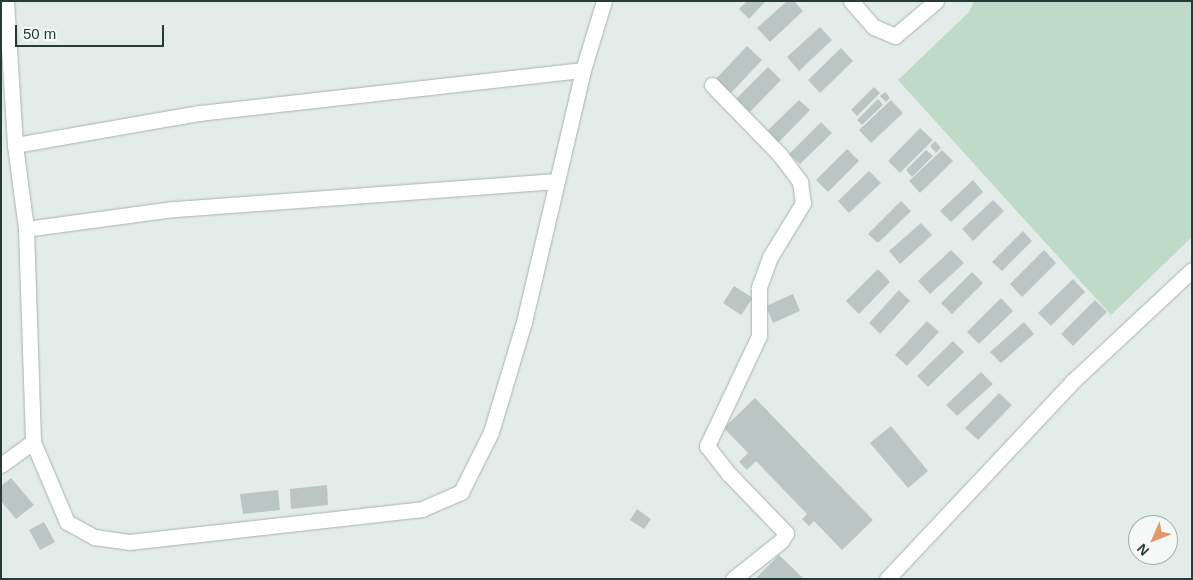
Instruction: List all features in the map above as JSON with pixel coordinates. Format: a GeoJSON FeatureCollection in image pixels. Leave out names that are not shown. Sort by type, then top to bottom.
{"type":"FeatureCollection","features":[{"type":"Feature","properties":{"kind":"street"},"geometry":{"type":"LineString","coordinates":[[6,1],[15,145],[26,229],[34,442],[67,522],[94,537],[129,542],[422,509],[461,492],[492,432],[524,322],[556,181],[584,70],[604,1]]}},
{"type":"Feature","properties":{"kind":"street"},"geometry":{"type":"LineString","coordinates":[[851,1],[874,27],[895,36],[936,1]]}},
{"type":"Feature","properties":{"kind":"street"},"geometry":{"type":"LineString","coordinates":[[15,145],[199,113],[584,70]]}},
{"type":"Feature","properties":{"kind":"street"},"geometry":{"type":"LineString","coordinates":[[712,85],[780,155],[800,182],[803,203],[770,257],[758,288],[759,336],[707,446],[729,474],[786,533],[781,541],[733,579]]}},
{"type":"Feature","properties":{"kind":"street"},"geometry":{"type":"LineString","coordinates":[[26,229],[173,209],[556,181]]}},
{"type":"Feature","properties":{"kind":"street"},"geometry":{"type":"LineString","coordinates":[[887,579],[1074,380],[1192,270]]}},
{"type":"Feature","properties":{"kind":"street"},"geometry":{"type":"LineString","coordinates":[[1,465],[34,442]]}},
{"type":"Feature","properties":{"kind":"green space"},"geometry":{"type":"Polygon","coordinates":[[[974,1],[1192,2],[1192,237],[1111,315],[898,80],[969,12],[974,1]]]}},
{"type":"Feature","properties":{"kind":"building"},"geometry":{"type":"Polygon","coordinates":[[[747,1],[766,1],[749,19],[739,9],[747,1]]]}},
{"type":"Feature","properties":{"kind":"building"},"geometry":{"type":"Polygon","coordinates":[[[787,1],[794,1],[803,11],[770,42],[757,28],[787,1]]]}},
{"type":"Feature","properties":{"kind":"building"},"geometry":{"type":"Polygon","coordinates":[[[820,27],[832,40],[799,71],[787,57],[820,27]]]}},
{"type":"Feature","properties":{"kind":"building"},"geometry":{"type":"Polygon","coordinates":[[[747,46],[762,60],[729,95],[714,81],[747,46]]]}},
{"type":"Feature","properties":{"kind":"building"},"geometry":{"type":"Polygon","coordinates":[[[841,48],[853,61],[820,93],[808,80],[841,48]]]}},
{"type":"Feature","properties":{"kind":"building"},"geometry":{"type":"Polygon","coordinates":[[[768,67],[781,80],[748,114],[734,101],[768,67]]]}},
{"type":"Feature","properties":{"kind":"building"},"geometry":{"type":"Polygon","coordinates":[[[874,87],[880,93],[857,116],[851,110],[874,87]]]}},
{"type":"Feature","properties":{"kind":"building"},"geometry":{"type":"Polygon","coordinates":[[[885,92],[890,98],[886,102],[880,96],[885,92]]]}},
{"type":"Feature","properties":{"kind":"building"},"geometry":{"type":"Polygon","coordinates":[[[878,99],[883,105],[862,125],[857,120],[878,99]]]}},
{"type":"Feature","properties":{"kind":"building"},"geometry":{"type":"Polygon","coordinates":[[[799,100],[810,110],[777,144],[766,132],[799,100]]]}},
{"type":"Feature","properties":{"kind":"building"},"geometry":{"type":"Polygon","coordinates":[[[891,100],[903,113],[871,143],[859,130],[891,100]]]}},
{"type":"Feature","properties":{"kind":"building"},"geometry":{"type":"Polygon","coordinates":[[[821,122],[832,133],[800,164],[789,154],[821,122]]]}},
{"type":"Feature","properties":{"kind":"building"},"geometry":{"type":"Polygon","coordinates":[[[920,128],[933,140],[900,173],[888,161],[920,128]]]}},
{"type":"Feature","properties":{"kind":"building"},"geometry":{"type":"Polygon","coordinates":[[[935,141],[941,148],[936,153],[930,146],[935,141]]]}},
{"type":"Feature","properties":{"kind":"building"},"geometry":{"type":"Polygon","coordinates":[[[847,149],[859,161],[828,192],[816,180],[847,149]]]}},
{"type":"Feature","properties":{"kind":"building"},"geometry":{"type":"Polygon","coordinates":[[[926,150],[933,156],[912,177],[906,170],[926,150]]]}},
{"type":"Feature","properties":{"kind":"building"},"geometry":{"type":"Polygon","coordinates":[[[942,150],[953,161],[920,193],[909,181],[942,150]]]}},
{"type":"Feature","properties":{"kind":"building"},"geometry":{"type":"Polygon","coordinates":[[[869,171],[881,183],[849,213],[838,201],[869,171]]]}},
{"type":"Feature","properties":{"kind":"building"},"geometry":{"type":"Polygon","coordinates":[[[973,180],[983,192],[951,222],[940,211],[973,180]]]}},
{"type":"Feature","properties":{"kind":"building"},"geometry":{"type":"Polygon","coordinates":[[[993,200],[1004,211],[973,241],[962,229],[993,200]]]}},
{"type":"Feature","properties":{"kind":"building"},"geometry":{"type":"Polygon","coordinates":[[[901,201],[911,211],[878,243],[868,234],[901,201]]]}},
{"type":"Feature","properties":{"kind":"building"},"geometry":{"type":"Polygon","coordinates":[[[921,223],[932,235],[900,264],[889,251],[921,223]]]}},
{"type":"Feature","properties":{"kind":"building"},"geometry":{"type":"Polygon","coordinates":[[[1023,231],[1032,241],[1002,271],[992,262],[1023,231]]]}},
{"type":"Feature","properties":{"kind":"building"},"geometry":{"type":"Polygon","coordinates":[[[951,250],[964,263],[930,294],[918,281],[951,250]]]}},
{"type":"Feature","properties":{"kind":"building"},"geometry":{"type":"Polygon","coordinates":[[[1044,250],[1056,263],[1022,297],[1010,284],[1044,250]]]}},
{"type":"Feature","properties":{"kind":"building"},"geometry":{"type":"Polygon","coordinates":[[[878,269],[890,282],[859,314],[846,301],[878,269]]]}},
{"type":"Feature","properties":{"kind":"building"},"geometry":{"type":"Polygon","coordinates":[[[972,272],[983,283],[952,314],[941,303],[972,272]]]}},
{"type":"Feature","properties":{"kind":"building"},"geometry":{"type":"Polygon","coordinates":[[[1073,279],[1085,292],[1051,326],[1038,313],[1073,279]]]}},
{"type":"Feature","properties":{"kind":"building"},"geometry":{"type":"Polygon","coordinates":[[[734,286],[753,298],[741,315],[723,303],[734,286]]]}},
{"type":"Feature","properties":{"kind":"building"},"geometry":{"type":"Polygon","coordinates":[[[899,290],[910,301],[880,334],[869,323],[899,290]]]}},
{"type":"Feature","properties":{"kind":"building"},"geometry":{"type":"Polygon","coordinates":[[[793,294],[800,311],[773,323],[766,306],[793,294]]]}},
{"type":"Feature","properties":{"kind":"building"},"geometry":{"type":"Polygon","coordinates":[[[1001,298],[1013,311],[979,344],[967,332],[1001,298]]]}},
{"type":"Feature","properties":{"kind":"building"},"geometry":{"type":"Polygon","coordinates":[[[1095,300],[1107,312],[1073,346],[1061,334],[1095,300]]]}},
{"type":"Feature","properties":{"kind":"building"},"geometry":{"type":"Polygon","coordinates":[[[927,321],[939,332],[907,366],[895,355],[927,321]]]}},
{"type":"Feature","properties":{"kind":"building"},"geometry":{"type":"Polygon","coordinates":[[[1024,322],[1034,334],[1001,363],[990,352],[1024,322]]]}},
{"type":"Feature","properties":{"kind":"building"},"geometry":{"type":"Polygon","coordinates":[[[953,341],[964,352],[928,387],[917,376],[953,341]]]}},
{"type":"Feature","properties":{"kind":"building"},"geometry":{"type":"Polygon","coordinates":[[[981,372],[993,384],[957,416],[946,405],[981,372]]]}},
{"type":"Feature","properties":{"kind":"building"},"geometry":{"type":"Polygon","coordinates":[[[999,393],[1012,405],[978,440],[965,428],[999,393]]]}},
{"type":"Feature","properties":{"kind":"building"},"geometry":{"type":"Polygon","coordinates":[[[755,398],[873,520],[842,550],[814,521],[809,526],[802,519],[807,514],[756,461],[747,470],[739,462],[748,453],[724,428],[755,398]]]}},
{"type":"Feature","properties":{"kind":"building"},"geometry":{"type":"Polygon","coordinates":[[[891,426],[928,471],[908,488],[870,443],[891,426]]]}},
{"type":"Feature","properties":{"kind":"building"},"geometry":{"type":"Polygon","coordinates":[[[11,478],[34,505],[16,519],[1,501],[1,486],[11,478]]]}},
{"type":"Feature","properties":{"kind":"building"},"geometry":{"type":"Polygon","coordinates":[[[327,485],[328,505],[291,509],[290,489],[327,485]]]}},
{"type":"Feature","properties":{"kind":"building"},"geometry":{"type":"Polygon","coordinates":[[[278,490],[280,510],[243,514],[240,494],[278,490]]]}},
{"type":"Feature","properties":{"kind":"building"},"geometry":{"type":"Polygon","coordinates":[[[637,509],[651,519],[644,529],[630,520],[637,509]]]}},
{"type":"Feature","properties":{"kind":"building"},"geometry":{"type":"Polygon","coordinates":[[[44,522],[55,542],[40,550],[29,530],[44,522]]]}},
{"type":"Feature","properties":{"kind":"building"},"geometry":{"type":"Polygon","coordinates":[[[779,555],[804,579],[755,579],[779,555]]]}}]}
